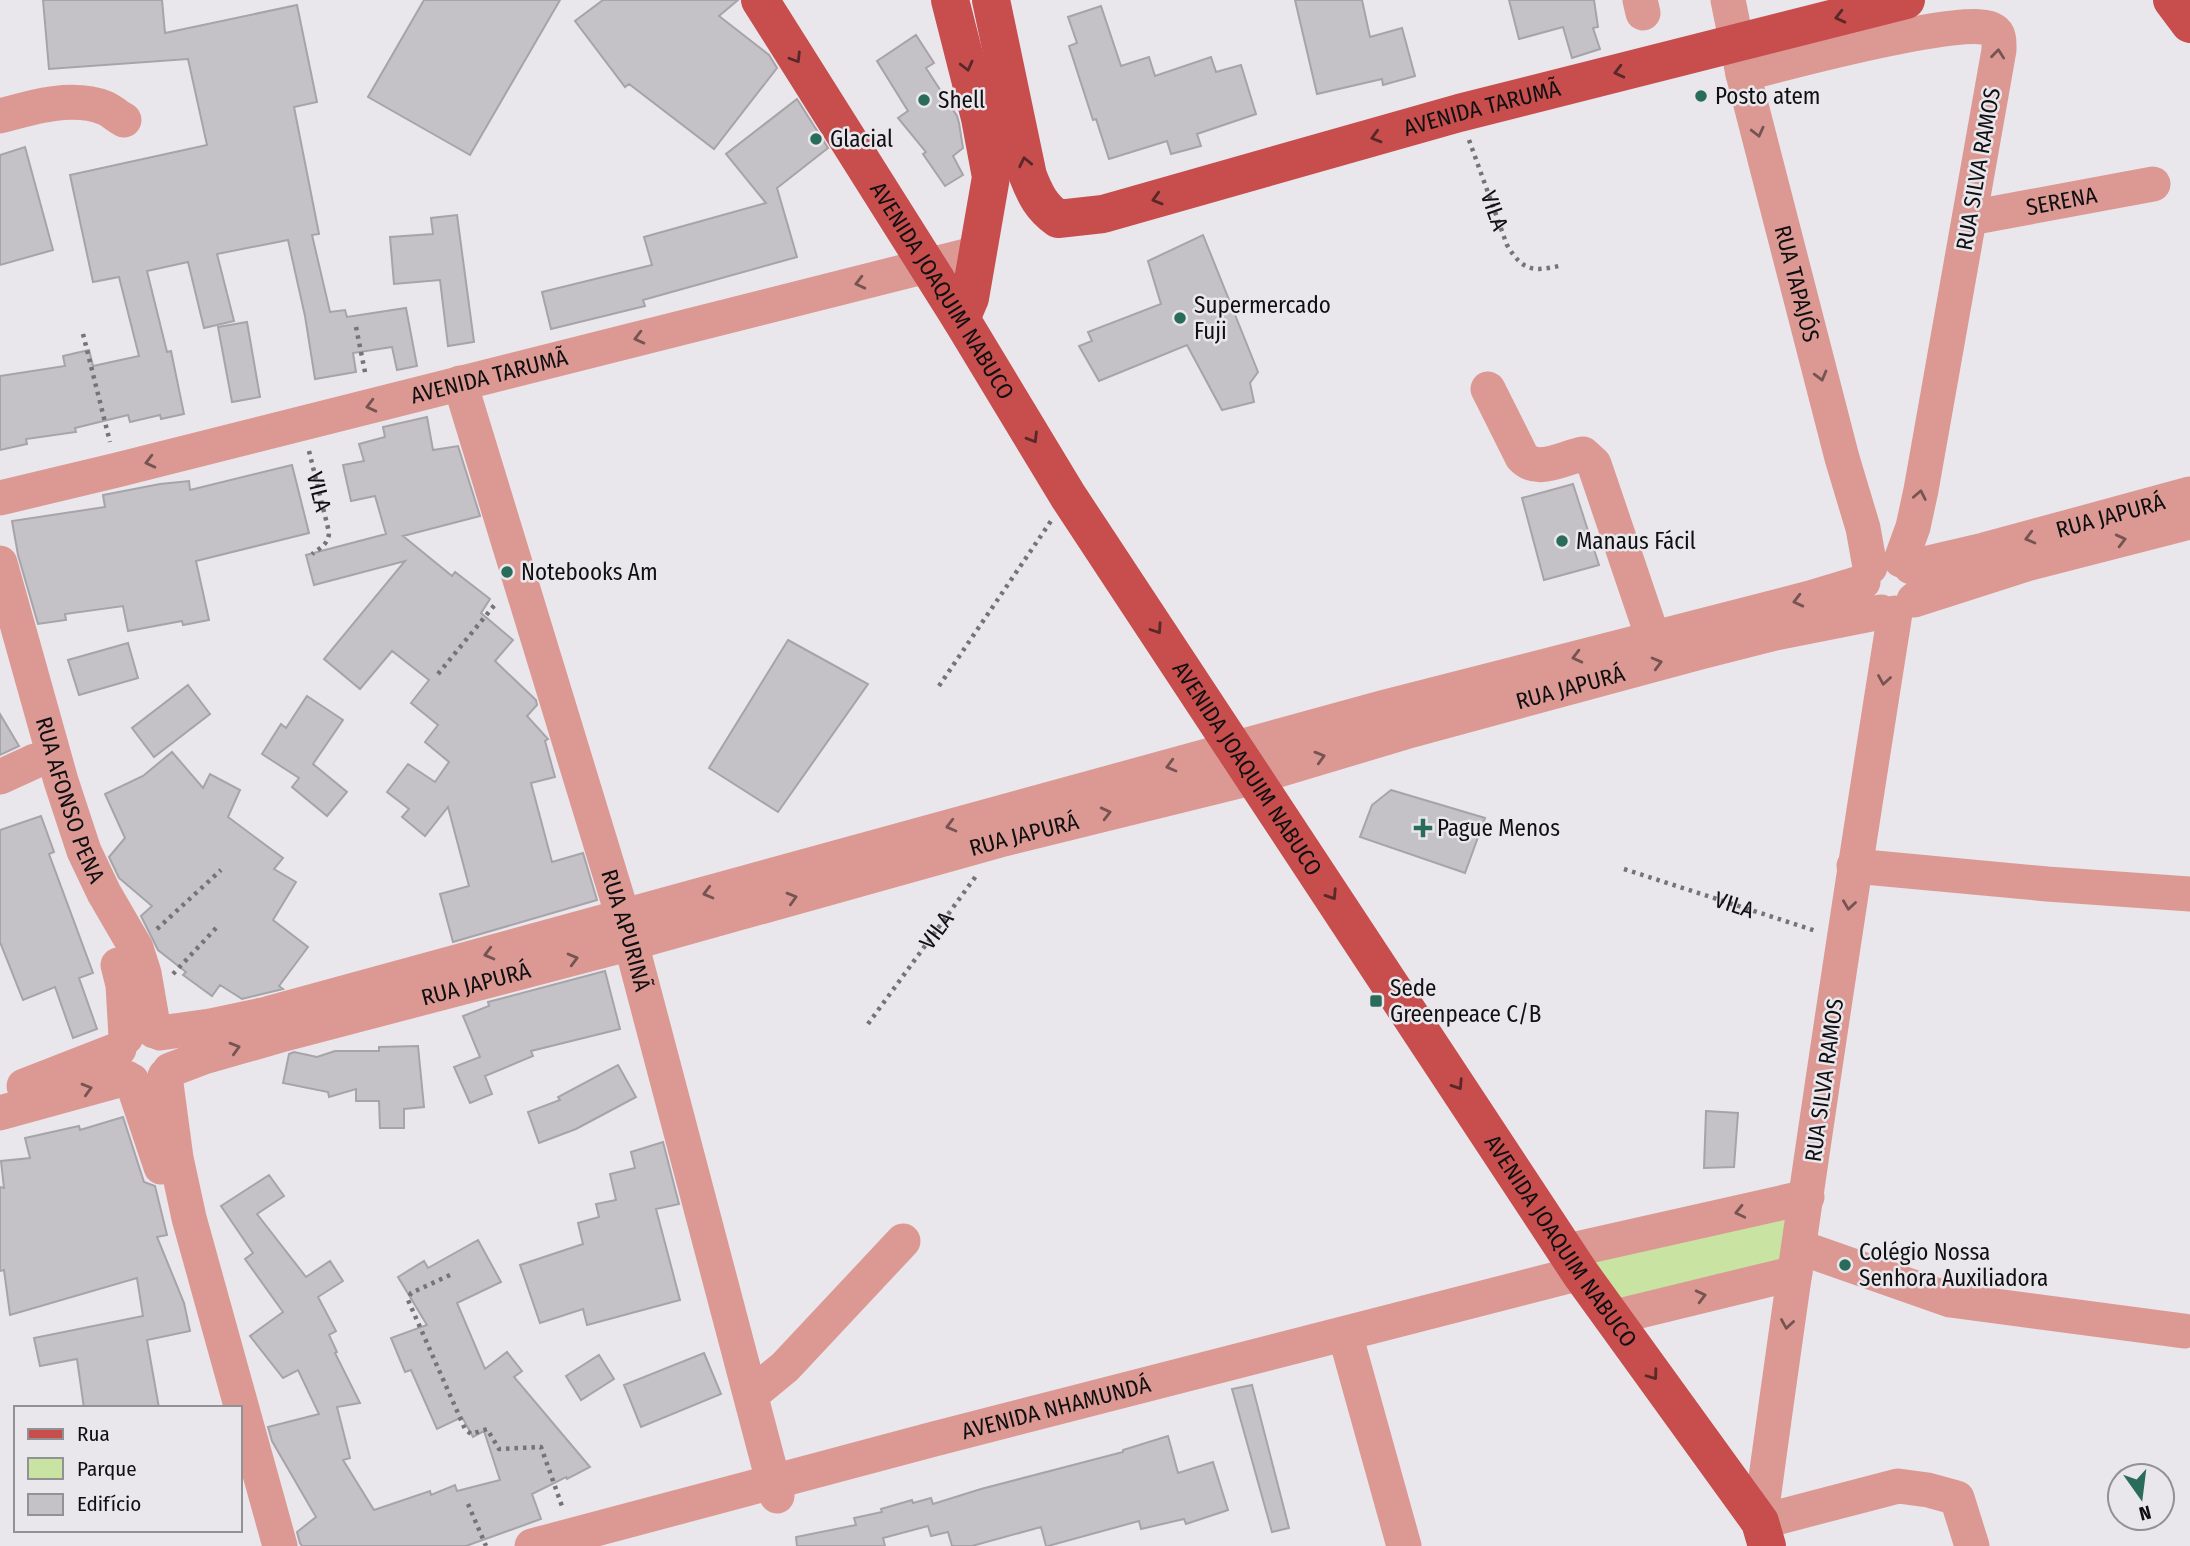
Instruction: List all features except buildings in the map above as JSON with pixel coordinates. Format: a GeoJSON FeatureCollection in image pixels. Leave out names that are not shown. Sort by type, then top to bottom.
{"type":"FeatureCollection","features":[{"type":"Feature","properties":{"kind":"main road","name":"AVENIDA JOAQUIM NABUCO"},"geometry":{"type":"LineString","coordinates":[[760,0],[961,319],[1068,496],[1587,1282],[1763,1534]]}},
{"type":"Feature","properties":{"kind":"main road"},"geometry":{"type":"LineString","coordinates":[[950,0],[980,118],[991,177],[970,298],[961,319]]}},
{"type":"Feature","properties":{"kind":"main road","name":"AVENIDA TARUMÃ"},"geometry":{"type":"LineString","coordinates":[[992,0],[1028,176],[1045,210],[1058,219],[1103,214],[1459,113],[1739,58],[1906,0]]}},
{"type":"Feature","properties":{"kind":"main road"},"geometry":{"type":"LineString","coordinates":[[2172,0],[2190,24]]}},
{"type":"Feature","properties":{"kind":"street","name":"RUA TAPAJÓS"},"geometry":{"type":"LineString","coordinates":[[1728,0],[1739,58],[1842,458],[1863,528],[1891,586]]}},
{"type":"Feature","properties":{"kind":"street","name":"RUA SILVA RAMOS"},"geometry":{"type":"LineString","coordinates":[[1739,58],[1826,52],[1955,27],[1988,27],[1994,30],[1998,37],[1999,50],[1919,502],[1913,527],[1891,586],[1797,1260],[1763,1534]]}},
{"type":"Feature","properties":{"kind":"street"},"geometry":{"type":"LineString","coordinates":[[0,116],[72,103],[105,108],[124,120]]}},
{"type":"Feature","properties":{"kind":"street","name":"SERENA"},"geometry":{"type":"LineString","coordinates":[[1970,218],[2153,184]]}},
{"type":"Feature","properties":{"kind":"street","name":"AVENIDA TARUMÃ"},"geometry":{"type":"LineString","coordinates":[[0,498],[978,253]]}},
{"type":"Feature","properties":{"kind":"street","name":"RUA APURINÃ"},"geometry":{"type":"LineString","coordinates":[[460,383],[627,930],[775,1489]]}},
{"type":"Feature","properties":{"kind":"street"},"geometry":{"type":"LineString","coordinates":[[1488,389],[1528,464],[1541,466],[1583,454],[1594,464],[1653,638]]}},
{"type":"Feature","properties":{"kind":"street","name":"RUA JAPURÁ"},"geometry":{"type":"LineString","coordinates":[[627,930],[1245,763],[1412,730],[1775,633],[1997,547],[2190,494]]}},
{"type":"Feature","properties":{"kind":"street","name":"RUA JAPURÁ"},"geometry":{"type":"LineString","coordinates":[[0,1113],[210,1026],[627,930],[1004,839],[1245,763],[1382,708],[1810,598],[2030,563],[2190,522]]}},
{"type":"Feature","properties":{"kind":"street","name":"RUA AFONSO PENA"},"geometry":{"type":"LineString","coordinates":[[0,563],[57,768],[83,895],[118,964],[176,1158],[234,1406]]}},
{"type":"Feature","properties":{"kind":"street","name":"RUA AFONSO PENA"},"geometry":{"type":"LineString","coordinates":[[0,637],[35,761],[75,853],[104,893],[136,948],[144,973],[145,1051],[159,1163],[228,1406]]}},
{"type":"Feature","properties":{"kind":"street"},"geometry":{"type":"LineString","coordinates":[[0,776],[35,761]]}},
{"type":"Feature","properties":{"kind":"street"},"geometry":{"type":"LineString","coordinates":[[1854,866],[2190,894]]}},
{"type":"Feature","properties":{"kind":"street","name":"RUA JAPURÁ"},"geometry":{"type":"LineString","coordinates":[[0,1094],[145,1051]]}},
{"type":"Feature","properties":{"kind":"street","name":"AVENIDA NHAMUNDÁ"},"geometry":{"type":"LineString","coordinates":[[532,1546],[580,1541],[1587,1282],[1807,1197]]}},
{"type":"Feature","properties":{"kind":"street"},"geometry":{"type":"LineString","coordinates":[[751,1395],[785,1367],[903,1241]]}},
{"type":"Feature","properties":{"kind":"street"},"geometry":{"type":"LineString","coordinates":[[1797,1260],[1950,1300],[2184,1331]]}},
{"type":"Feature","properties":{"kind":"street","name":"AVENIDA NHAMUNDÁ"},"geometry":{"type":"LineString","coordinates":[[1587,1282],[1797,1260]]}},
{"type":"Feature","properties":{"kind":"street"},"geometry":{"type":"LineString","coordinates":[[1347,1342],[1404,1546]]}},
{"type":"Feature","properties":{"kind":"street","name":"RUA AFONSO PENA"},"geometry":{"type":"LineString","coordinates":[[242,1441],[264,1546]]}},
{"type":"Feature","properties":{"kind":"street","name":"RUA AFONSO PENA"},"geometry":{"type":"LineString","coordinates":[[248,1467],[280,1546]]}},
{"type":"Feature","properties":{"kind":"street"},"geometry":{"type":"LineString","coordinates":[[1763,1534],[1898,1486],[1957,1498],[1972,1546]]}},
{"type":"Feature","properties":{"kind":"path","name":"VILA"},"geometry":{"type":"LineString","coordinates":[[1459,113],[1513,255],[1528,268],[1538,271],[1563,265]]}},
{"type":"Feature","properties":{"kind":"path"},"geometry":{"type":"LineString","coordinates":[[356,327],[371,406]]}},
{"type":"Feature","properties":{"kind":"path"},"geometry":{"type":"LineString","coordinates":[[83,334],[117,470]]}},
{"type":"Feature","properties":{"kind":"path","name":"VILA"},"geometry":{"type":"LineString","coordinates":[[302,424],[330,533],[325,544],[312,554]]}},
{"type":"Feature","properties":{"kind":"path"},"geometry":{"type":"LineString","coordinates":[[939,686],[1068,496]]}},
{"type":"Feature","properties":{"kind":"path"},"geometry":{"type":"LineString","coordinates":[[438,674],[518,577]]}},
{"type":"Feature","properties":{"kind":"path","name":"VILA"},"geometry":{"type":"LineString","coordinates":[[868,1024],[1004,839]]}},
{"type":"Feature","properties":{"kind":"path","name":"VILA"},"geometry":{"type":"LineString","coordinates":[[1625,869],[1843,940]]}},
{"type":"Feature","properties":{"kind":"path"},"geometry":{"type":"LineString","coordinates":[[136,948],[221,870]]}},
{"type":"Feature","properties":{"kind":"path"},"geometry":{"type":"LineString","coordinates":[[145,1051],[217,927]]}},
{"type":"Feature","properties":{"kind":"path"},"geometry":{"type":"LineString","coordinates":[[450,1275],[411,1293],[408,1300],[464,1429],[471,1434],[487,1429],[499,1449],[541,1447],[580,1541]]}},
{"type":"Feature","properties":{"kind":"path"},"geometry":{"type":"LineString","coordinates":[[468,1504],[486,1546]]}},
{"type":"Feature","properties":{"kind":"green space"},"geometry":{"type":"Polygon","coordinates":[[[1791,1200],[1782,1266],[1615,1310],[1579,1257],[1791,1200]]]}},
{"type":"Feature","properties":{"kind":"place","name":"Posto atem"},"geometry":{"type":"Point","coordinates":[1701,96]}},
{"type":"Feature","properties":{"kind":"place","name":"Shell"},"geometry":{"type":"Point","coordinates":[924,100]}},
{"type":"Feature","properties":{"kind":"place","name":"Glacial"},"geometry":{"type":"Point","coordinates":[816,139]}},
{"type":"Feature","properties":{"kind":"place","name":"Supermercado Fuji"},"geometry":{"type":"Point","coordinates":[1180,318]}},
{"type":"Feature","properties":{"kind":"place","name":"Manaus Fácil"},"geometry":{"type":"Point","coordinates":[1562,541]}},
{"type":"Feature","properties":{"kind":"place","name":"Notebooks Am"},"geometry":{"type":"Point","coordinates":[507,572]}},
{"type":"Feature","properties":{"kind":"place","name":"Pague Menos"},"geometry":{"type":"Point","coordinates":[1423,828]}},
{"type":"Feature","properties":{"kind":"place","name":"Sede Greenpeace C/B"},"geometry":{"type":"Point","coordinates":[1376,1001]}},
{"type":"Feature","properties":{"kind":"place","name":"Colégio Nossa Senhora Auxiliadora"},"geometry":{"type":"Point","coordinates":[1845,1265]}}]}
